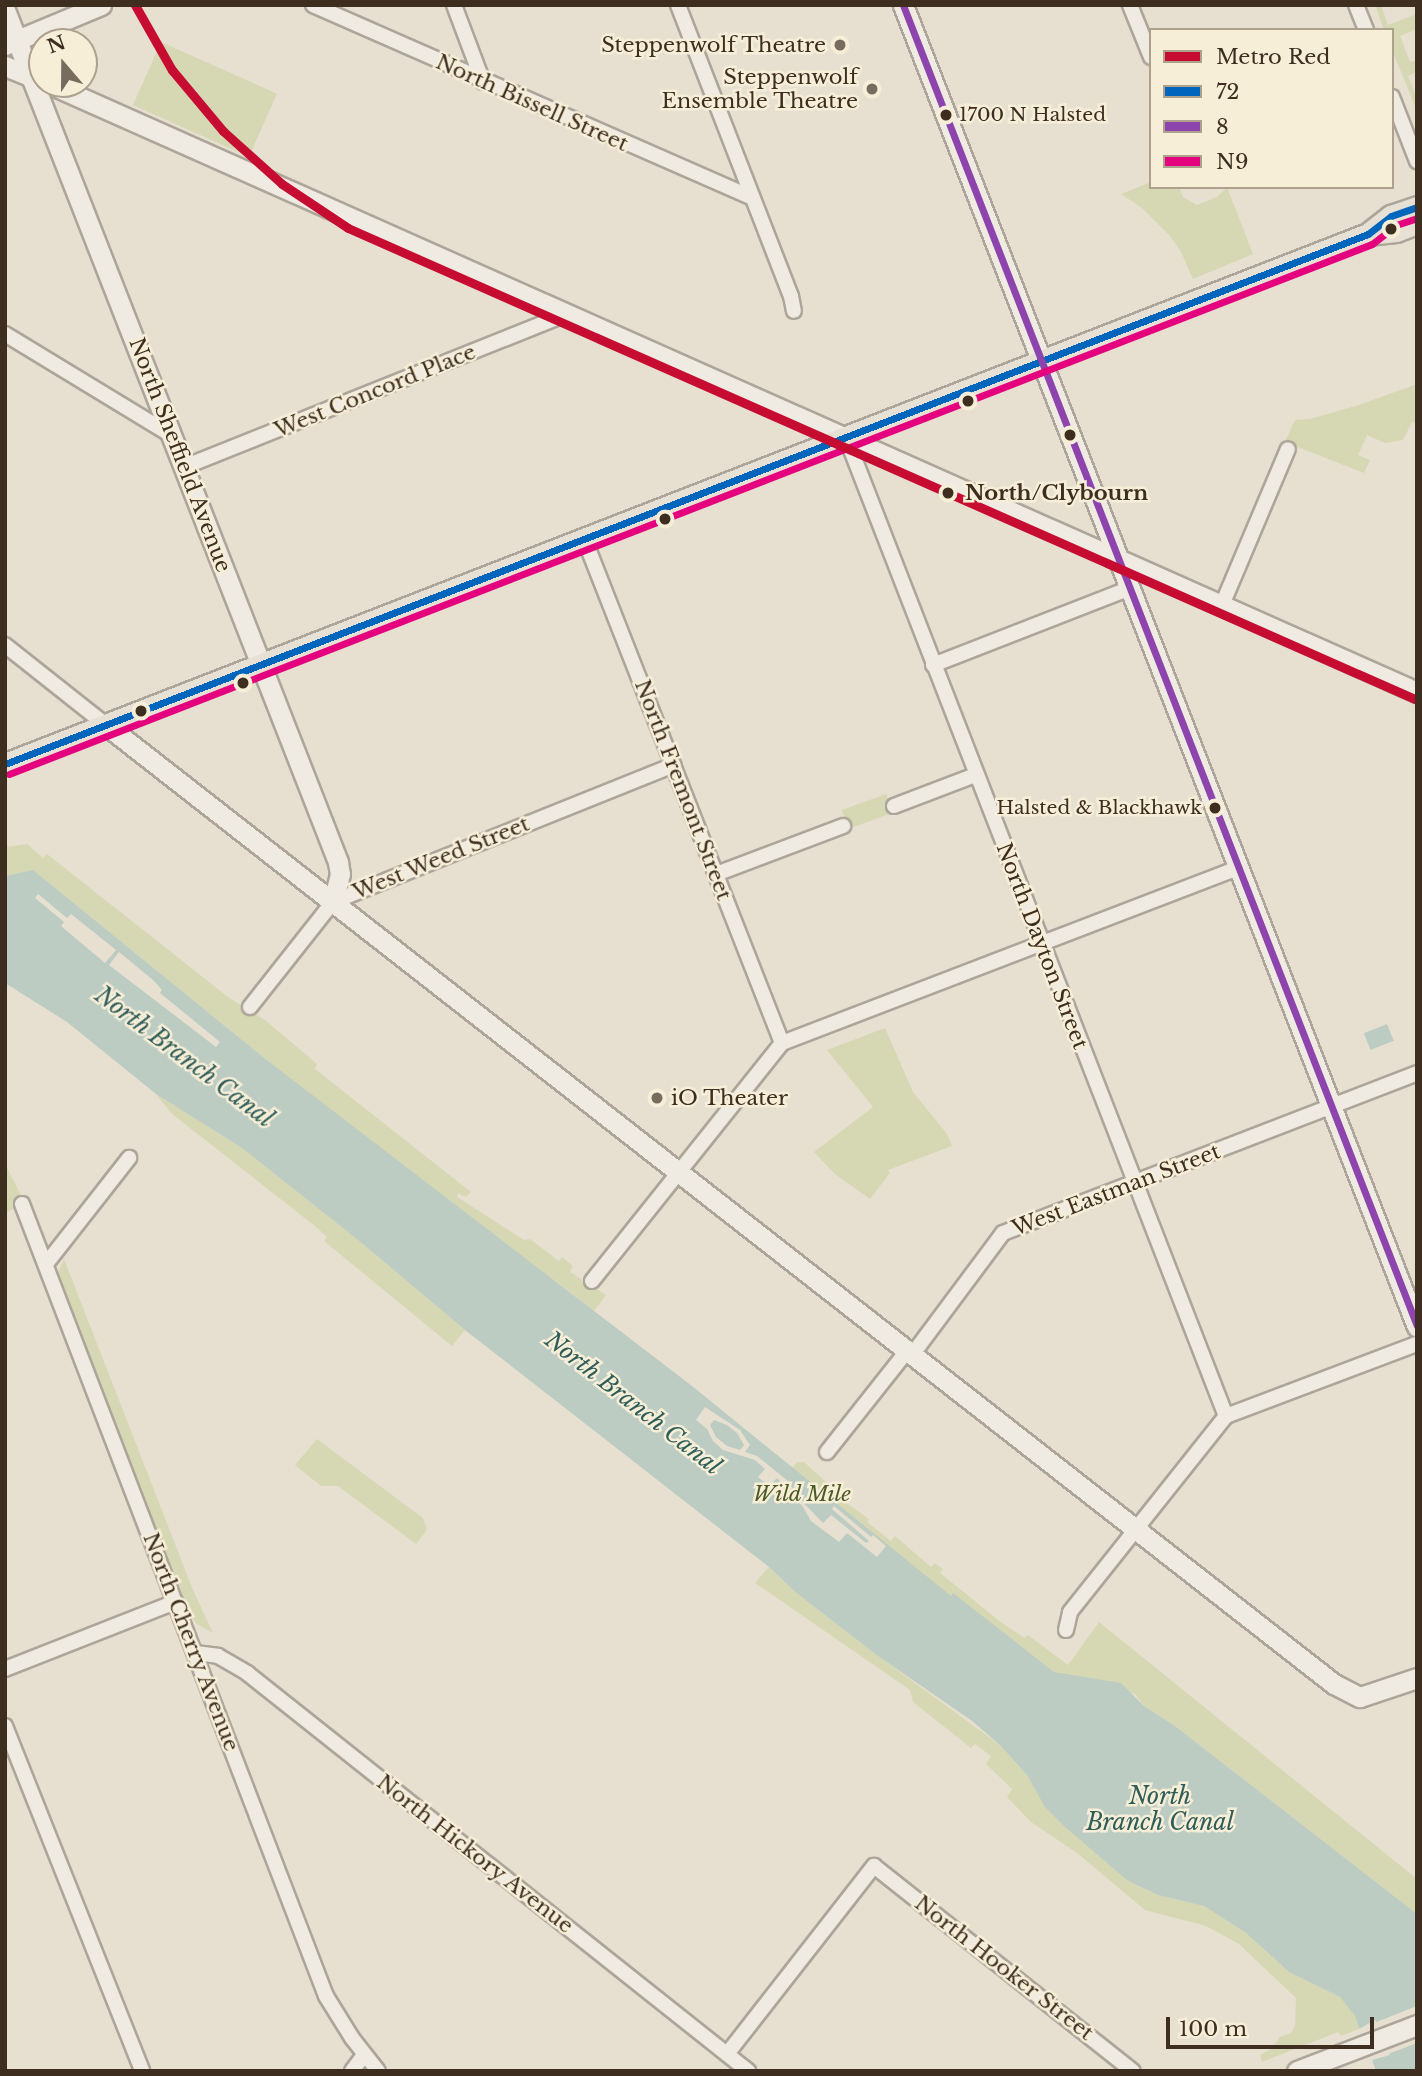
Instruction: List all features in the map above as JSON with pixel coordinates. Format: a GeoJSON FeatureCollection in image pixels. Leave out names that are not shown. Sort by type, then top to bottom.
{"type":"FeatureCollection","features":[{"type":"Feature","properties":{"kind":"main road"},"geometry":{"type":"LineString","coordinates":[[11,41],[101,5]]}},
{"type":"Feature","properties":{"kind":"main road"},"geometry":{"type":"LineString","coordinates":[[903,5],[1417,1327]]}},
{"type":"Feature","properties":{"kind":"main road","name":"North Sheffield Avenue"},"geometry":{"type":"LineString","coordinates":[[5,10],[11,41],[28,66]]}},
{"type":"Feature","properties":{"kind":"main road"},"geometry":{"type":"LineString","coordinates":[[5,66],[28,75]]}},
{"type":"Feature","properties":{"kind":"main road","name":"North Sheffield Avenue"},"geometry":{"type":"LineString","coordinates":[[44,98],[338,862],[340,874],[333,902]]}},
{"type":"Feature","properties":{"kind":"main road"},"geometry":{"type":"LineString","coordinates":[[81,98],[1119,557],[1417,692]]}},
{"type":"Feature","properties":{"kind":"main road"},"geometry":{"type":"LineString","coordinates":[[5,764],[1368,234],[1391,216],[1417,207]]}},
{"type":"Feature","properties":{"kind":"main road"},"geometry":{"type":"LineString","coordinates":[[1368,234],[1396,232],[1417,223]]}},
{"type":"Feature","properties":{"kind":"main road"},"geometry":{"type":"LineString","coordinates":[[106,725],[1334,1684],[1360,1697],[1417,1678]]}},
{"type":"Feature","properties":{"kind":"main road"},"geometry":{"type":"LineString","coordinates":[[1297,2071],[1417,2025]]}},
{"type":"Feature","properties":{"kind":"street","name":"North Bissell Street"},"geometry":{"type":"LineString","coordinates":[[313,5],[752,198]]}},
{"type":"Feature","properties":{"kind":"street"},"geometry":{"type":"LineString","coordinates":[[454,5],[483,82]]}},
{"type":"Feature","properties":{"kind":"street"},"geometry":{"type":"LineString","coordinates":[[678,5],[791,296],[794,312]]}},
{"type":"Feature","properties":{"kind":"street"},"geometry":{"type":"LineString","coordinates":[[1130,5],[1149,52]]}},
{"type":"Feature","properties":{"kind":"street"},"geometry":{"type":"LineString","coordinates":[[1356,5],[1365,28]]}},
{"type":"Feature","properties":{"kind":"street"},"geometry":{"type":"LineString","coordinates":[[1394,106],[1417,161]]}},
{"type":"Feature","properties":{"kind":"street","name":"West Concord Place"},"geometry":{"type":"LineString","coordinates":[[184,467],[566,314]]}},
{"type":"Feature","properties":{"kind":"street"},"geometry":{"type":"LineString","coordinates":[[5,334],[172,435]]}},
{"type":"Feature","properties":{"kind":"street","name":"North Dayton Street"},"geometry":{"type":"LineString","coordinates":[[846,437],[1133,1183],[1226,1416]]}},
{"type":"Feature","properties":{"kind":"street"},"geometry":{"type":"LineString","coordinates":[[1222,605],[1288,449]]}},
{"type":"Feature","properties":{"kind":"street","name":"North Fremont Street"},"geometry":{"type":"LineString","coordinates":[[584,538],[782,1043]]}},
{"type":"Feature","properties":{"kind":"street"},"geometry":{"type":"LineString","coordinates":[[933,665],[1131,588]]}},
{"type":"Feature","properties":{"kind":"street"},"geometry":{"type":"LineString","coordinates":[[5,645],[106,725]]}},
{"type":"Feature","properties":{"kind":"street","name":"West Weed Street"},"geometry":{"type":"LineString","coordinates":[[250,1007],[333,902],[674,765]]}},
{"type":"Feature","properties":{"kind":"street"},"geometry":{"type":"LineString","coordinates":[[894,806],[975,775]]}},
{"type":"Feature","properties":{"kind":"street"},"geometry":{"type":"LineString","coordinates":[[716,874],[843,826]]}},
{"type":"Feature","properties":{"kind":"street"},"geometry":{"type":"LineString","coordinates":[[592,1281],[782,1043],[1239,868]]}},
{"type":"Feature","properties":{"kind":"street","name":"West Eastman Street"},"geometry":{"type":"LineString","coordinates":[[827,1452],[910,1353],[1003,1233],[1417,1073]]}},
{"type":"Feature","properties":{"kind":"street"},"geometry":{"type":"LineString","coordinates":[[46,1264],[129,1158]]}},
{"type":"Feature","properties":{"kind":"street","name":"North Cherry Avenue"},"geometry":{"type":"LineString","coordinates":[[22,1204],[327,1996],[364,2055],[378,2071]]}},
{"type":"Feature","properties":{"kind":"street"},"geometry":{"type":"LineString","coordinates":[[1066,1630],[1070,1612],[1226,1416],[1417,1344]]}},
{"type":"Feature","properties":{"kind":"street"},"geometry":{"type":"LineString","coordinates":[[5,1669],[175,1602]]}},
{"type":"Feature","properties":{"kind":"street","name":"North Hickory Avenue"},"geometry":{"type":"LineString","coordinates":[[195,1653],[218,1656],[247,1673],[748,2071]]}},
{"type":"Feature","properties":{"kind":"street"},"geometry":{"type":"LineString","coordinates":[[5,1726],[142,2071]]}},
{"type":"Feature","properties":{"kind":"street","name":"North Hooker Street"},"geometry":{"type":"LineString","coordinates":[[727,2054],[874,1866],[1133,2071]]}},
{"type":"Feature","properties":{"kind":"street"},"geometry":{"type":"LineString","coordinates":[[352,2071],[364,2055]]}},
{"type":"Feature","properties":{"kind":"green space"},"geometry":{"type":"Polygon","coordinates":[[[1375,5],[1381,5],[1388,25],[1417,14],[1417,29],[1400,36],[1410,62],[1417,60],[1417,72],[1408,76],[1417,98],[1417,111],[1394,55],[1394,28],[1383,28],[1375,5]]]}},
{"type":"Feature","properties":{"kind":"green space"},"geometry":{"type":"Polygon","coordinates":[[[161,42],[277,94],[249,157],[133,105],[161,42]]]}},
{"type":"Feature","properties":{"kind":"green space"},"geometry":{"type":"Polygon","coordinates":[[[1149,183],[1149,189],[1180,189],[1183,197],[1197,205],[1217,197],[1228,189],[1253,254],[1193,279],[1181,252],[1170,236],[1142,208],[1121,194],[1149,183]]]}},
{"type":"Feature","properties":{"kind":"green space"},"geometry":{"type":"Polygon","coordinates":[[[1417,384],[1417,423],[1412,422],[1403,440],[1385,443],[1367,435],[1358,455],[1370,460],[1364,473],[1285,442],[1295,420],[1310,419],[1359,405],[1417,384]]]}},
{"type":"Feature","properties":{"kind":"green space"},"geometry":{"type":"Polygon","coordinates":[[[886,794],[893,813],[849,829],[842,810],[886,794]]]}},
{"type":"Feature","properties":{"kind":"green space"},"geometry":{"type":"Polygon","coordinates":[[[27,844],[43,858],[47,854],[228,997],[265,1020],[317,1064],[315,1069],[471,1192],[466,1197],[458,1193],[457,1197],[524,1240],[530,1239],[559,1261],[562,1257],[573,1266],[570,1272],[606,1295],[594,1311],[556,1281],[496,1251],[487,1229],[475,1220],[459,1221],[453,1203],[394,1158],[380,1156],[349,1123],[334,1121],[301,1086],[286,1084],[275,1075],[268,1061],[33,870],[5,876],[5,847],[27,844]]]}},
{"type":"Feature","properties":{"kind":"green space"},"geometry":{"type":"Polygon","coordinates":[[[885,1028],[913,1092],[947,1134],[952,1146],[888,1170],[890,1173],[870,1199],[835,1174],[814,1152],[873,1107],[827,1050],[885,1028]]]}},
{"type":"Feature","properties":{"kind":"green space"},"geometry":{"type":"Polygon","coordinates":[[[156,1094],[242,1148],[363,1244],[465,1330],[452,1346],[324,1241],[327,1237],[315,1226],[172,1114],[156,1094]]]}},
{"type":"Feature","properties":{"kind":"green space"},"geometry":{"type":"Polygon","coordinates":[[[5,1164],[24,1201],[5,1214],[5,1164]]]}},
{"type":"Feature","properties":{"kind":"green space"},"geometry":{"type":"Polygon","coordinates":[[[64,1259],[193,1590],[213,1633],[197,1624],[186,1611],[56,1277],[64,1259]]]}},
{"type":"Feature","properties":{"kind":"green space"},"geometry":{"type":"Polygon","coordinates":[[[692,1386],[792,1468],[797,1462],[804,1462],[827,1483],[831,1483],[832,1493],[869,1519],[867,1522],[891,1541],[895,1536],[931,1567],[935,1563],[943,1569],[940,1573],[1002,1623],[1025,1638],[1028,1635],[1068,1665],[1099,1622],[1417,1879],[1417,1914],[1175,1726],[1144,1706],[1135,1694],[1054,1672],[953,1594],[951,1596],[877,1557],[692,1386]]]}},
{"type":"Feature","properties":{"kind":"green space"},"geometry":{"type":"Polygon","coordinates":[[[317,1439],[423,1518],[427,1530],[416,1544],[338,1486],[321,1486],[295,1465],[317,1439]]]}},
{"type":"Feature","properties":{"kind":"green space"},"geometry":{"type":"Polygon","coordinates":[[[769,1567],[794,1591],[878,1656],[1000,1745],[1027,1775],[1046,1807],[1128,1881],[1158,1895],[1204,1906],[1246,1933],[1289,1972],[1340,1997],[1355,2016],[1359,2029],[1341,2036],[1338,2032],[1262,2062],[1260,2055],[1271,2049],[1280,2037],[1291,2033],[1295,2026],[1296,1998],[1239,1944],[1206,1926],[1145,1910],[1077,1853],[1031,1822],[1007,1797],[1012,1789],[986,1764],[991,1756],[975,1744],[971,1748],[913,1702],[910,1690],[755,1583],[769,1567]]]}},
{"type":"Feature","properties":{"kind":"water","name":"North Branch Canal"},"geometry":{"type":"Polygon","coordinates":[[[33,870],[268,1061],[692,1386],[951,1596],[953,1593],[1054,1672],[1121,1683],[1144,1706],[1175,1726],[1417,1914],[1417,2071],[1376,2071],[1372,2060],[1390,2055],[1375,2020],[1359,2029],[1355,2016],[1340,1997],[1289,1972],[1246,1933],[1204,1906],[1158,1895],[1128,1881],[1045,1807],[1027,1775],[1000,1745],[972,1721],[878,1656],[794,1591],[769,1567],[465,1330],[363,1244],[242,1148],[156,1094],[67,1022],[5,983],[5,876],[33,870]]]}},
{"type":"Feature","properties":{"kind":"water"},"geometry":{"type":"Polygon","coordinates":[[[1387,1024],[1394,1041],[1371,1050],[1364,1033],[1387,1024]]]}},
{"type":"Feature","properties":{"kind":"pier"},"geometry":{"type":"Polygon","coordinates":[[[38,894],[67,918],[71,914],[116,950],[105,963],[61,926],[64,922],[35,898],[38,894]]]}},
{"type":"Feature","properties":{"kind":"pier"},"geometry":{"type":"Polygon","coordinates":[[[119,952],[153,980],[162,990],[160,993],[220,1042],[216,1047],[109,965],[119,952]]]}},
{"type":"Feature","properties":{"kind":"pier"},"geometry":{"type":"Polygon","coordinates":[[[705,1407],[740,1430],[750,1445],[745,1452],[757,1456],[789,1482],[796,1495],[823,1523],[831,1515],[866,1543],[869,1541],[832,1509],[834,1506],[886,1546],[877,1557],[847,1533],[839,1542],[811,1521],[803,1507],[777,1478],[769,1486],[758,1477],[765,1469],[755,1460],[723,1450],[713,1441],[707,1429],[696,1420],[705,1407]],[[714,1420],[710,1425],[716,1437],[727,1446],[740,1450],[744,1445],[737,1433],[714,1420]]]}},
{"type":"Feature","properties":{"kind":"pier"},"geometry":{"type":"Polygon","coordinates":[[[1417,2006],[1417,2043],[1369,2061],[1370,2057],[1385,2052],[1374,2026],[1360,2032],[1356,2030],[1417,2006]]]}},
{"type":"Feature","properties":{"kind":"metro line","name":"Red"},"geometry":{"type":"LineString","coordinates":[[135,5],[172,70],[223,131],[282,184],[348,228],[1417,700]]}},
{"type":"Feature","properties":{"kind":"transit line","name":"8"},"geometry":{"type":"LineString","coordinates":[[903,5],[1417,1326]]}},
{"type":"Feature","properties":{"kind":"transit line","name":"72"},"geometry":{"type":"LineString","coordinates":[[5,764],[1368,234],[1391,216],[1417,207]]}},
{"type":"Feature","properties":{"kind":"transit line","name":"N9"},"geometry":{"type":"LineString","coordinates":[[9,774],[1372,244],[1396,225],[1417,218]]}},
{"type":"Feature","properties":{"kind":"place","name":"Steppenwolf Theatre"},"geometry":{"type":"Point","coordinates":[840,45]}},
{"type":"Feature","properties":{"kind":"place","name":"Steppenwolf Ensemble Theatre"},"geometry":{"type":"Point","coordinates":[872,89]}},
{"type":"Feature","properties":{"kind":"place","name":"1700 N Halsted"},"geometry":{"type":"Point","coordinates":[946,115]}},
{"type":"Feature","properties":{"kind":"place","name":"North/Clybourn"},"geometry":{"type":"Point","coordinates":[948,493]}},
{"type":"Feature","properties":{"kind":"place","name":"Halsted & Blackhawk"},"geometry":{"type":"Point","coordinates":[1215,808]}},
{"type":"Feature","properties":{"kind":"place","name":"iO Theater"},"geometry":{"type":"Point","coordinates":[657,1098]}},
{"type":"Feature","properties":{"kind":"park label","name":"Wild Mile"},"geometry":{"type":"Point","coordinates":[802,1494]}}]}
